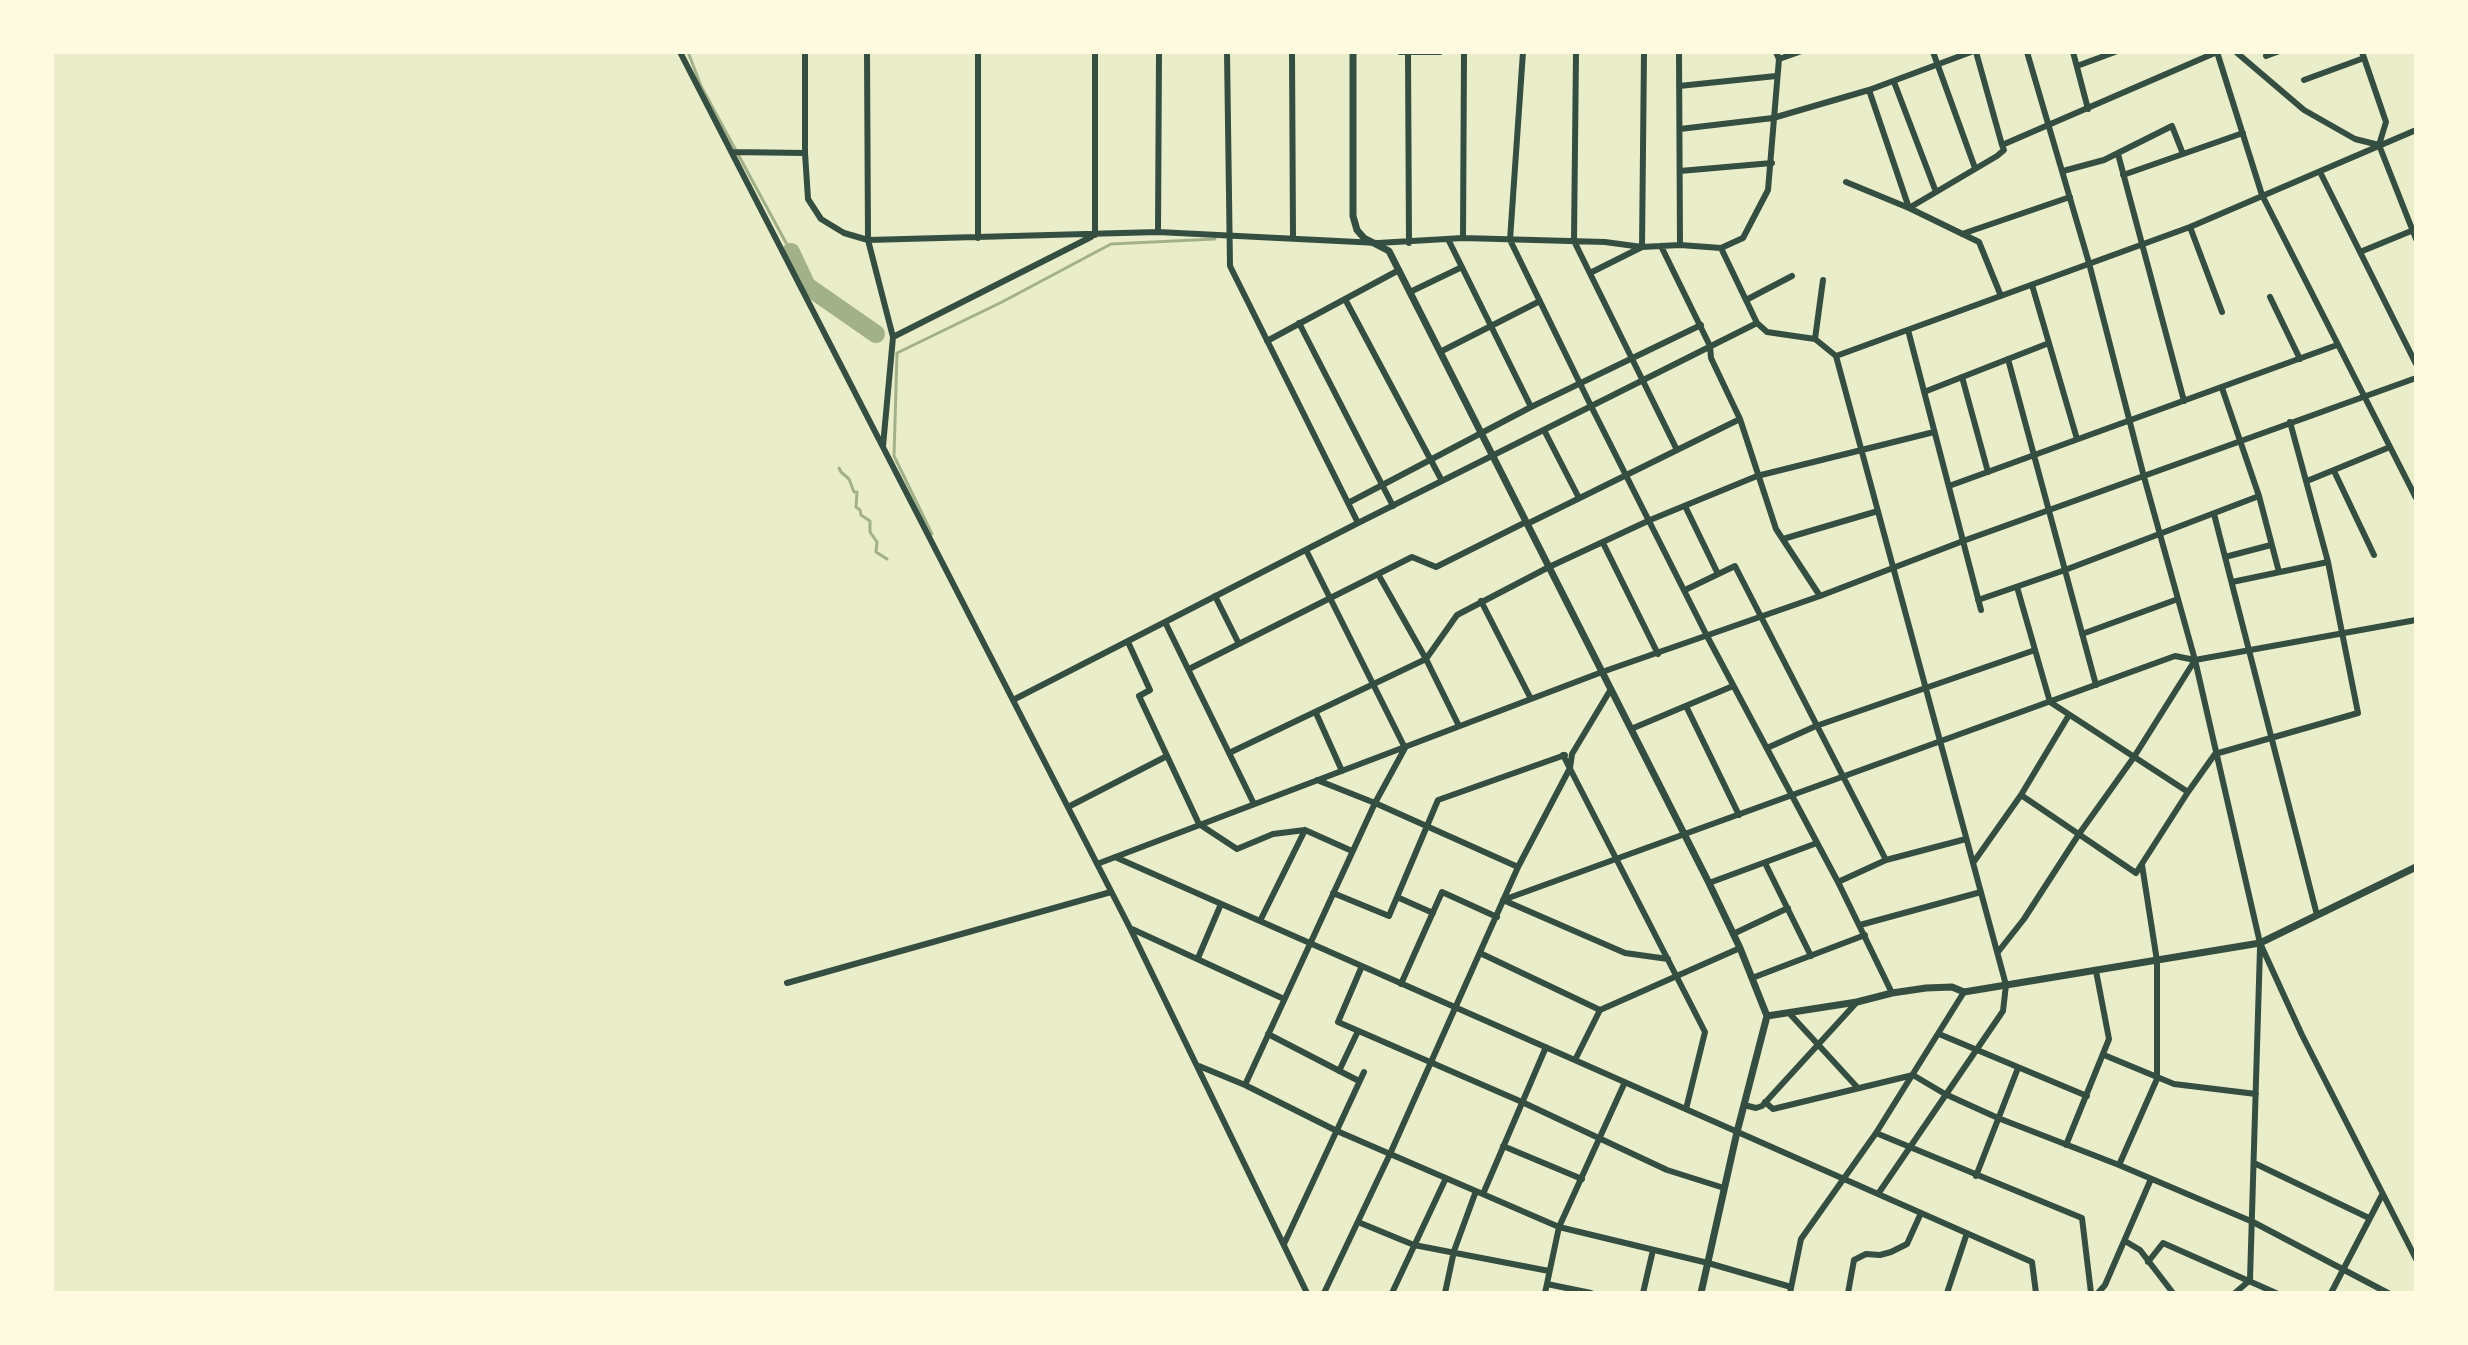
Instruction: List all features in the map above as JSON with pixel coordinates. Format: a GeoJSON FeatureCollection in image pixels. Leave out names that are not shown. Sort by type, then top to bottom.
{"type":"FeatureCollection","features":[{"type":"Feature","properties":{"kind":"street"},"geometry":{"type":"LineString","coordinates":[[680,52],[1130,928],[1307,1293]]}},
{"type":"Feature","properties":{"kind":"street"},"geometry":{"type":"LineString","coordinates":[[805,52],[808,199],[821,219],[844,233],[868,240],[1158,232],[1378,243],[1463,238],[1721,248],[1743,238],[1768,190],[1777,56],[1799,52]]}},
{"type":"Feature","properties":{"kind":"street"},"geometry":{"type":"LineString","coordinates":[[867,52],[868,240],[893,337],[883,446]]}},
{"type":"Feature","properties":{"kind":"street"},"geometry":{"type":"LineString","coordinates":[[978,52],[978,238]]}},
{"type":"Feature","properties":{"kind":"street"},"geometry":{"type":"LineString","coordinates":[[1095,52],[1095,235]]}},
{"type":"Feature","properties":{"kind":"street"},"geometry":{"type":"LineString","coordinates":[[1158,232],[1159,52]]}},
{"type":"Feature","properties":{"kind":"street"},"geometry":{"type":"LineString","coordinates":[[1227,52],[1230,266],[1358,523]]}},
{"type":"Feature","properties":{"kind":"street"},"geometry":{"type":"LineString","coordinates":[[1292,52],[1293,237]]}},
{"type":"Feature","properties":{"kind":"street"},"geometry":{"type":"LineString","coordinates":[[1353,52],[1353,216],[1357,230],[1364,238],[1389,251],[1399,270],[1709,883],[1740,948],[1767,1016],[1701,1293]]}},
{"type":"Feature","properties":{"kind":"street"},"geometry":{"type":"LineString","coordinates":[[1400,52],[1440,52]]}},
{"type":"Feature","properties":{"kind":"street"},"geometry":{"type":"LineString","coordinates":[[1408,52],[1409,243]]}},
{"type":"Feature","properties":{"kind":"street"},"geometry":{"type":"LineString","coordinates":[[1463,238],[1464,52]]}},
{"type":"Feature","properties":{"kind":"street"},"geometry":{"type":"LineString","coordinates":[[1523,52],[1510,240],[1707,636],[1838,882],[1892,993]]}},
{"type":"Feature","properties":{"kind":"street"},"geometry":{"type":"LineString","coordinates":[[1576,52],[1574,241],[1677,450]]}},
{"type":"Feature","properties":{"kind":"street"},"geometry":{"type":"LineString","coordinates":[[1642,247],[1644,52]]}},
{"type":"Feature","properties":{"kind":"street"},"geometry":{"type":"LineString","coordinates":[[1679,52],[1680,245]]}},
{"type":"Feature","properties":{"kind":"street"},"geometry":{"type":"LineString","coordinates":[[1933,52],[1975,168]]}},
{"type":"Feature","properties":{"kind":"street"},"geometry":{"type":"LineString","coordinates":[[1680,129],[1773,118],[1894,82],[1974,52],[2004,150],[1909,208]]}},
{"type":"Feature","properties":{"kind":"street"},"geometry":{"type":"LineString","coordinates":[[2027,52],[2089,263],[2195,660],[2260,943],[2302,1035],[2416,1259]]}},
{"type":"Feature","properties":{"kind":"street"},"geometry":{"type":"LineString","coordinates":[[2073,52],[2088,109]]}},
{"type":"Feature","properties":{"kind":"street"},"geometry":{"type":"LineString","coordinates":[[2077,66],[2115,52]]}},
{"type":"Feature","properties":{"kind":"street"},"geometry":{"type":"LineString","coordinates":[[2002,145],[2217,52],[2262,195],[2416,498]]}},
{"type":"Feature","properties":{"kind":"street"},"geometry":{"type":"LineString","coordinates":[[2236,52],[2304,110],[2355,139],[2379,145]]}},
{"type":"Feature","properties":{"kind":"street"},"geometry":{"type":"LineString","coordinates":[[2266,56],[2277,52]]}},
{"type":"Feature","properties":{"kind":"street"},"geometry":{"type":"LineString","coordinates":[[2304,80],[2363,55],[2386,122],[2379,145],[2416,239]]}},
{"type":"Feature","properties":{"kind":"street"},"geometry":{"type":"LineString","coordinates":[[1679,86],[1776,76]]}},
{"type":"Feature","properties":{"kind":"street"},"geometry":{"type":"LineString","coordinates":[[1894,82],[1936,192]]}},
{"type":"Feature","properties":{"kind":"street"},"geometry":{"type":"LineString","coordinates":[[1869,90],[1909,208]]}},
{"type":"Feature","properties":{"kind":"street"},"geometry":{"type":"LineString","coordinates":[[2063,171],[2118,154],[2172,126],[2183,154]]}},
{"type":"Feature","properties":{"kind":"street"},"geometry":{"type":"LineString","coordinates":[[1836,356],[2190,227],[2416,130]]}},
{"type":"Feature","properties":{"kind":"street"},"geometry":{"type":"LineString","coordinates":[[2123,175],[2243,133]]}},
{"type":"Feature","properties":{"kind":"street"},"geometry":{"type":"LineString","coordinates":[[732,152],[805,153]]}},
{"type":"Feature","properties":{"kind":"street"},"geometry":{"type":"LineString","coordinates":[[2118,154],[2184,401]]}},
{"type":"Feature","properties":{"kind":"street"},"geometry":{"type":"LineString","coordinates":[[1680,171],[1772,163]]}},
{"type":"Feature","properties":{"kind":"street"},"geometry":{"type":"LineString","coordinates":[[2320,172],[2416,364]]}},
{"type":"Feature","properties":{"kind":"street"},"geometry":{"type":"LineString","coordinates":[[1846,182],[1979,242],[2001,296]]}},
{"type":"Feature","properties":{"kind":"street"},"geometry":{"type":"LineString","coordinates":[[1962,234],[2070,197]]}},
{"type":"Feature","properties":{"kind":"street"},"geometry":{"type":"LineString","coordinates":[[2190,227],[2222,312]]}},
{"type":"Feature","properties":{"kind":"street"},"geometry":{"type":"LineString","coordinates":[[2360,252],[2414,230]]}},
{"type":"Feature","properties":{"kind":"street"},"geometry":{"type":"LineString","coordinates":[[893,337],[1095,235]]}},
{"type":"Feature","properties":{"kind":"street"},"geometry":{"type":"LineString","coordinates":[[1448,239],[1531,407]]}},
{"type":"Feature","properties":{"kind":"street"},"geometry":{"type":"LineString","coordinates":[[1661,246],[1701,325],[1710,346],[1711,358],[1740,419],[1776,529],[1820,596]]}},
{"type":"Feature","properties":{"kind":"street"},"geometry":{"type":"LineString","coordinates":[[1590,273],[1642,247]]}},
{"type":"Feature","properties":{"kind":"street"},"geometry":{"type":"LineString","coordinates":[[1721,248],[1757,323],[1767,332],[1815,339],[1836,356],[2006,985],[2003,1011],[1878,1194]]}},
{"type":"Feature","properties":{"kind":"street"},"geometry":{"type":"LineString","coordinates":[[1410,292],[1462,267]]}},
{"type":"Feature","properties":{"kind":"street"},"geometry":{"type":"LineString","coordinates":[[1267,341],[1399,270]]}},
{"type":"Feature","properties":{"kind":"street"},"geometry":{"type":"LineString","coordinates":[[1746,300],[1792,276]]}},
{"type":"Feature","properties":{"kind":"street"},"geometry":{"type":"LineString","coordinates":[[1815,339],[1823,280]]}},
{"type":"Feature","properties":{"kind":"street"},"geometry":{"type":"LineString","coordinates":[[2032,285],[2077,439]]}},
{"type":"Feature","properties":{"kind":"street"},"geometry":{"type":"LineString","coordinates":[[2270,297],[2300,359]]}},
{"type":"Feature","properties":{"kind":"street"},"geometry":{"type":"LineString","coordinates":[[1345,299],[1442,481]]}},
{"type":"Feature","properties":{"kind":"street"},"geometry":{"type":"LineString","coordinates":[[1440,352],[1540,301]]}},
{"type":"Feature","properties":{"kind":"street"},"geometry":{"type":"LineString","coordinates":[[1299,323],[1393,506]]}},
{"type":"Feature","properties":{"kind":"street"},"geometry":{"type":"LineString","coordinates":[[1013,700],[1757,323]]}},
{"type":"Feature","properties":{"kind":"street"},"geometry":{"type":"LineString","coordinates":[[1348,503],[1531,407],[1701,325]]}},
{"type":"Feature","properties":{"kind":"street"},"geometry":{"type":"LineString","coordinates":[[1908,330],[1981,610]]}},
{"type":"Feature","properties":{"kind":"street"},"geometry":{"type":"LineString","coordinates":[[1924,392],[2049,343]]}},
{"type":"Feature","properties":{"kind":"street"},"geometry":{"type":"LineString","coordinates":[[1949,486],[2337,345]]}},
{"type":"Feature","properties":{"kind":"street"},"geometry":{"type":"LineString","coordinates":[[2008,359],[2096,685]]}},
{"type":"Feature","properties":{"kind":"street"},"geometry":{"type":"LineString","coordinates":[[1962,377],[1988,472]]}},
{"type":"Feature","properties":{"kind":"street"},"geometry":{"type":"LineString","coordinates":[[1097,864],[1602,672],[1820,596],[1963,541],[2416,378]]}},
{"type":"Feature","properties":{"kind":"street"},"geometry":{"type":"LineString","coordinates":[[2222,388],[2259,496],[2279,572]]}},
{"type":"Feature","properties":{"kind":"street"},"geometry":{"type":"LineString","coordinates":[[1189,669],[1412,557],[1436,567],[1740,419]]}},
{"type":"Feature","properties":{"kind":"street"},"geometry":{"type":"LineString","coordinates":[[2021,795],[2136,873],[2215,754],[2358,713],[2328,562],[2290,422]]}},
{"type":"Feature","properties":{"kind":"street"},"geometry":{"type":"LineString","coordinates":[[1544,430],[1579,498]]}},
{"type":"Feature","properties":{"kind":"street"},"geometry":{"type":"LineString","coordinates":[[1229,753],[1426,659],[1457,615],[1549,567],[1650,520],[1757,476],[1934,432]]}},
{"type":"Feature","properties":{"kind":"street"},"geometry":{"type":"LineString","coordinates":[[2307,481],[2390,447]]}},
{"type":"Feature","properties":{"kind":"street"},"geometry":{"type":"LineString","coordinates":[[2334,471],[2374,555]]}},
{"type":"Feature","properties":{"kind":"street"},"geometry":{"type":"LineString","coordinates":[[1978,600],[2259,496]]}},
{"type":"Feature","properties":{"kind":"street"},"geometry":{"type":"LineString","coordinates":[[1685,506],[1718,574]]}},
{"type":"Feature","properties":{"kind":"street"},"geometry":{"type":"LineString","coordinates":[[1783,539],[1878,511]]}},
{"type":"Feature","properties":{"kind":"street"},"geometry":{"type":"LineString","coordinates":[[2214,514],[2317,915]]}},
{"type":"Feature","properties":{"kind":"street"},"geometry":{"type":"LineString","coordinates":[[1603,543],[1658,654]]}},
{"type":"Feature","properties":{"kind":"street"},"geometry":{"type":"LineString","coordinates":[[2225,557],[2271,545]]}},
{"type":"Feature","properties":{"kind":"street"},"geometry":{"type":"LineString","coordinates":[[1306,550],[1405,748]]}},
{"type":"Feature","properties":{"kind":"street"},"geometry":{"type":"LineString","coordinates":[[2232,582],[2328,562]]}},
{"type":"Feature","properties":{"kind":"street"},"geometry":{"type":"LineString","coordinates":[[1685,590],[1735,566],[1886,860]]}},
{"type":"Feature","properties":{"kind":"street"},"geometry":{"type":"LineString","coordinates":[[1378,574],[1459,726]]}},
{"type":"Feature","properties":{"kind":"street"},"geometry":{"type":"LineString","coordinates":[[2017,587],[2050,702],[2188,792]]}},
{"type":"Feature","properties":{"kind":"street"},"geometry":{"type":"LineString","coordinates":[[1215,596],[1239,644]]}},
{"type":"Feature","properties":{"kind":"street"},"geometry":{"type":"LineString","coordinates":[[2082,634],[2178,599]]}},
{"type":"Feature","properties":{"kind":"street"},"geometry":{"type":"LineString","coordinates":[[1481,601],[1531,699]]}},
{"type":"Feature","properties":{"kind":"street"},"geometry":{"type":"LineString","coordinates":[[1503,900],[2175,656],[2195,660],[2416,620]]}},
{"type":"Feature","properties":{"kind":"street"},"geometry":{"type":"LineString","coordinates":[[1165,622],[1254,804]]}},
{"type":"Feature","properties":{"kind":"street"},"geometry":{"type":"LineString","coordinates":[[1128,642],[1150,690],[1139,696],[1199,824],[1237,849],[1273,834],[1305,830],[1352,851]]}},
{"type":"Feature","properties":{"kind":"street"},"geometry":{"type":"LineString","coordinates":[[1767,748],[1816,726],[2035,650]]}},
{"type":"Feature","properties":{"kind":"street"},"geometry":{"type":"LineString","coordinates":[[1998,952],[2024,919],[2134,757],[2195,660]]}},
{"type":"Feature","properties":{"kind":"street"},"geometry":{"type":"LineString","coordinates":[[1631,729],[1733,686]]}},
{"type":"Feature","properties":{"kind":"street"},"geometry":{"type":"LineString","coordinates":[[1324,1293],[1390,1154],[1518,867],[1570,768],[1572,754],[1611,689]]}},
{"type":"Feature","properties":{"kind":"street"},"geometry":{"type":"LineString","coordinates":[[1686,706],[1739,815]]}},
{"type":"Feature","properties":{"kind":"street"},"geometry":{"type":"LineString","coordinates":[[1316,713],[1342,771]]}},
{"type":"Feature","properties":{"kind":"street"},"geometry":{"type":"LineString","coordinates":[[1973,864],[2021,795],[2069,715]]}},
{"type":"Feature","properties":{"kind":"street"},"geometry":{"type":"LineString","coordinates":[[1245,1085],[1352,851],[1405,748]]}},
{"type":"Feature","properties":{"kind":"street"},"geometry":{"type":"LineString","coordinates":[[1333,893],[1389,916],[1438,800],[1572,754]]}},
{"type":"Feature","properties":{"kind":"street"},"geometry":{"type":"LineString","coordinates":[[1563,755],[1705,1032],[1686,1109]]}},
{"type":"Feature","properties":{"kind":"street"},"geometry":{"type":"LineString","coordinates":[[1068,807],[1167,756]]}},
{"type":"Feature","properties":{"kind":"street"},"geometry":{"type":"LineString","coordinates":[[1317,780],[1518,867]]}},
{"type":"Feature","properties":{"kind":"street"},"geometry":{"type":"LineString","coordinates":[[1260,921],[1305,830]]}},
{"type":"Feature","properties":{"kind":"street"},"geometry":{"type":"LineString","coordinates":[[1838,882],[1886,860],[1966,839]]}},
{"type":"Feature","properties":{"kind":"street"},"geometry":{"type":"LineString","coordinates":[[1709,883],[1817,843]]}},
{"type":"Feature","properties":{"kind":"street"},"geometry":{"type":"LineString","coordinates":[[1115,857],[2032,1262],[2036,1293]]}},
{"type":"Feature","properties":{"kind":"street"},"geometry":{"type":"LineString","coordinates":[[1765,863],[1811,956]]}},
{"type":"Feature","properties":{"kind":"street"},"geometry":{"type":"LineString","coordinates":[[2119,1165],[2157,1079],[2157,961],[2142,865]]}},
{"type":"Feature","properties":{"kind":"street"},"geometry":{"type":"LineString","coordinates":[[1767,1016],[1940,986],[1964,992],[2260,943],[2416,867]]}},
{"type":"Feature","properties":{"kind":"street"},"geometry":{"type":"LineString","coordinates":[[787,983],[1111,892]]}},
{"type":"Feature","properties":{"kind":"street"},"geometry":{"type":"LineString","coordinates":[[1401,984],[1442,892],[1497,917]]}},
{"type":"Feature","properties":{"kind":"street"},"geometry":{"type":"LineString","coordinates":[[1860,925],[1981,892]]}},
{"type":"Feature","properties":{"kind":"street"},"geometry":{"type":"LineString","coordinates":[[1397,897],[1433,913]]}},
{"type":"Feature","properties":{"kind":"street"},"geometry":{"type":"LineString","coordinates":[[1503,900],[1625,953],[1668,959]]}},
{"type":"Feature","properties":{"kind":"street"},"geometry":{"type":"LineString","coordinates":[[1198,958],[1221,904]]}},
{"type":"Feature","properties":{"kind":"street"},"geometry":{"type":"LineString","coordinates":[[1733,934],[1788,908]]}},
{"type":"Feature","properties":{"kind":"street"},"geometry":{"type":"LineString","coordinates":[[1130,928],[1284,999]]}},
{"type":"Feature","properties":{"kind":"street"},"geometry":{"type":"LineString","coordinates":[[1752,978],[1865,935]]}},
{"type":"Feature","properties":{"kind":"street"},"geometry":{"type":"LineString","coordinates":[[2235,1293],[2250,1280],[2260,943]]}},
{"type":"Feature","properties":{"kind":"street"},"geometry":{"type":"LineString","coordinates":[[1575,1060],[1600,1010],[1740,948]]}},
{"type":"Feature","properties":{"kind":"street"},"geometry":{"type":"LineString","coordinates":[[1480,953],[1600,1010]]}},
{"type":"Feature","properties":{"kind":"street"},"geometry":{"type":"LineString","coordinates":[[1362,966],[1338,1022],[1522,1102],[1667,1170],[1724,1188]]}},
{"type":"Feature","properties":{"kind":"street"},"geometry":{"type":"LineString","coordinates":[[2066,1145],[2109,1039],[2096,971]]}},
{"type":"Feature","properties":{"kind":"street"},"geometry":{"type":"LineString","coordinates":[[1199,1066],[1245,1085],[1337,1131],[1559,1227],[1708,1263],[1791,1290],[1801,1239],[1876,1133],[1964,992]]}},
{"type":"Feature","properties":{"kind":"street"},"geometry":{"type":"LineString","coordinates":[[1744,1105],[1756,1108],[1765,1102],[1857,1002]]}},
{"type":"Feature","properties":{"kind":"street"},"geometry":{"type":"LineString","coordinates":[[1790,1014],[1857,1087]]}},
{"type":"Feature","properties":{"kind":"street"},"geometry":{"type":"LineString","coordinates":[[1339,1071],[1358,1031]]}},
{"type":"Feature","properties":{"kind":"street"},"geometry":{"type":"LineString","coordinates":[[1268,1034],[1359,1081]]}},
{"type":"Feature","properties":{"kind":"street"},"geometry":{"type":"LineString","coordinates":[[1939,1034],[2087,1096]]}},
{"type":"Feature","properties":{"kind":"street"},"geometry":{"type":"LineString","coordinates":[[1445,1293],[1454,1251],[1546,1047]]}},
{"type":"Feature","properties":{"kind":"street"},"geometry":{"type":"LineString","coordinates":[[2104,1055],[2174,1084],[2256,1094]]}},
{"type":"Feature","properties":{"kind":"street"},"geometry":{"type":"LineString","coordinates":[[1976,1176],[2018,1068]]}},
{"type":"Feature","properties":{"kind":"street"},"geometry":{"type":"LineString","coordinates":[[1284,1244],[1364,1072]]}},
{"type":"Feature","properties":{"kind":"street"},"geometry":{"type":"LineString","coordinates":[[1765,1102],[1773,1109],[1913,1075],[1945,1094],[1998,1118],[2253,1222],[2388,1293]]}},
{"type":"Feature","properties":{"kind":"street"},"geometry":{"type":"LineString","coordinates":[[1545,1293],[1559,1227],[1625,1082]]}},
{"type":"Feature","properties":{"kind":"street"},"geometry":{"type":"LineString","coordinates":[[1876,1133],[2082,1218],[2091,1293]]}},
{"type":"Feature","properties":{"kind":"street"},"geometry":{"type":"LineString","coordinates":[[1503,1146],[1582,1179]]}},
{"type":"Feature","properties":{"kind":"street"},"geometry":{"type":"LineString","coordinates":[[2254,1163],[2369,1218]]}},
{"type":"Feature","properties":{"kind":"street"},"geometry":{"type":"LineString","coordinates":[[1394,1293],[1446,1178]]}},
{"type":"Feature","properties":{"kind":"street"},"geometry":{"type":"LineString","coordinates":[[2098,1293],[2105,1285],[2151,1179]]}},
{"type":"Feature","properties":{"kind":"street"},"geometry":{"type":"LineString","coordinates":[[2331,1293],[2382,1195]]}},
{"type":"Feature","properties":{"kind":"street"},"geometry":{"type":"LineString","coordinates":[[1848,1293],[1854,1260],[1866,1254],[1891,1252],[1907,1244],[1921,1213]]}},
{"type":"Feature","properties":{"kind":"street"},"geometry":{"type":"LineString","coordinates":[[1358,1222],[1414,1245],[1549,1271]]}},
{"type":"Feature","properties":{"kind":"street"},"geometry":{"type":"LineString","coordinates":[[1947,1293],[1967,1233]]}},
{"type":"Feature","properties":{"kind":"street"},"geometry":{"type":"LineString","coordinates":[[2125,1241],[2140,1250],[2173,1293]]}},
{"type":"Feature","properties":{"kind":"street"},"geometry":{"type":"LineString","coordinates":[[2148,1262],[2163,1243],[2276,1293]]}},
{"type":"Feature","properties":{"kind":"street"},"geometry":{"type":"LineString","coordinates":[[1643,1293],[1653,1250]]}},
{"type":"Feature","properties":{"kind":"street"},"geometry":{"type":"LineString","coordinates":[[1547,1284],[1591,1293]]}},
{"type":"Feature","properties":{"kind":"waterway"},"geometry":{"type":"LineString","coordinates":[[688,52],[701,86],[791,252]]}},
{"type":"Feature","properties":{"kind":"waterway"},"geometry":{"type":"LineString","coordinates":[[932,534],[894,456],[897,353],[1111,244],[1215,239]]}},
{"type":"Feature","properties":{"kind":"waterway"},"geometry":{"type":"LineString","coordinates":[[791,252],[807,286],[876,334]]}},
{"type":"Feature","properties":{"kind":"waterway"},"geometry":{"type":"LineString","coordinates":[[839,468],[857,492],[856,507],[870,521],[870,532],[877,542],[876,552],[887,559]]}}]}
